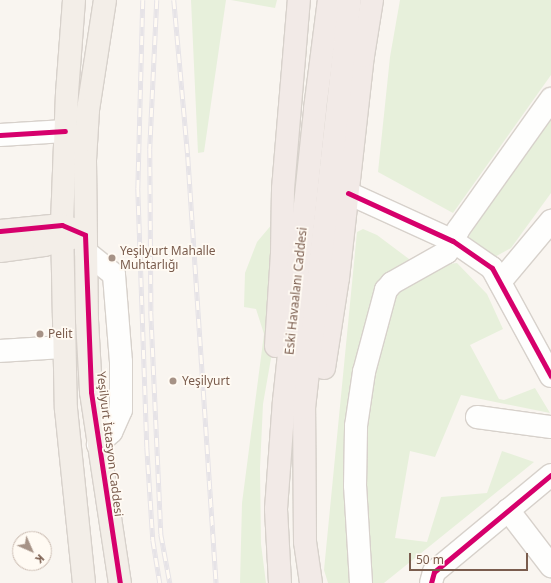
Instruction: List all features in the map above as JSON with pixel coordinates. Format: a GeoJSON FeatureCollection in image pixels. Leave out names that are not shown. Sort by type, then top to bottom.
{"type":"FeatureCollection","features":[{"type":"Feature","properties":{"kind":"highway"},"geometry":{"type":"LineString","coordinates":[[276,509],[269,457],[269,442],[282,262],[283,189],[299,0]]}},
{"type":"Feature","properties":{"kind":"highway","name":"Eski Havaalanı Caddesi"},"geometry":{"type":"LineString","coordinates":[[280,583],[276,509],[315,109],[329,0]]}},
{"type":"Feature","properties":{"kind":"highway","name":"Eski Havaalanı Caddesi"},"geometry":{"type":"LineString","coordinates":[[311,583],[305,542],[303,494],[304,408],[350,0]]}},
{"type":"Feature","properties":{"kind":"highway"},"geometry":{"type":"LineString","coordinates":[[303,494],[314,453],[372,0]]}},
{"type":"Feature","properties":{"kind":"main road"},"geometry":{"type":"LineString","coordinates":[[74,0],[65,131],[63,233],[64,347],[66,409],[80,556],[84,583]]}},
{"type":"Feature","properties":{"kind":"main road","name":"Yeşilyurt İstasyon Caddesi"},"geometry":{"type":"LineString","coordinates":[[105,0],[88,110],[86,244],[91,392],[120,583]]}},
{"type":"Feature","properties":{"kind":"main road"},"geometry":{"type":"LineString","coordinates":[[0,231],[63,233],[86,244]]}},
{"type":"Feature","properties":{"kind":"main road"},"geometry":{"type":"LineString","coordinates":[[0,251],[63,233]]}},
{"type":"Feature","properties":{"kind":"main road"},"geometry":{"type":"LineString","coordinates":[[80,556],[93,563],[103,561],[114,550]]}},
{"type":"Feature","properties":{"kind":"street"},"geometry":{"type":"LineString","coordinates":[[361,583],[355,486],[356,426],[364,372],[383,298],[392,283],[447,252],[453,241],[551,99]]}},
{"type":"Feature","properties":{"kind":"street"},"geometry":{"type":"LineString","coordinates":[[0,135],[65,131]]}},
{"type":"Feature","properties":{"kind":"street"},"geometry":{"type":"LineString","coordinates":[[348,193],[396,212],[453,241],[492,268],[551,376]]}},
{"type":"Feature","properties":{"kind":"street"},"geometry":{"type":"LineString","coordinates":[[500,282],[551,221]]}},
{"type":"Feature","properties":{"kind":"street"},"geometry":{"type":"LineString","coordinates":[[86,244],[114,275],[121,362],[121,410],[111,432],[98,444]]}},
{"type":"Feature","properties":{"kind":"street"},"geometry":{"type":"LineString","coordinates":[[0,351],[64,347]]}},
{"type":"Feature","properties":{"kind":"street"},"geometry":{"type":"LineString","coordinates":[[477,417],[551,427]]}},
{"type":"Feature","properties":{"kind":"street"},"geometry":{"type":"LineString","coordinates":[[431,583],[434,572],[551,475]]}},
{"type":"Feature","properties":{"kind":"street"},"geometry":{"type":"LineString","coordinates":[[508,510],[551,566]]}},
{"type":"Feature","properties":{"kind":"green space"},"geometry":{"type":"Polygon","coordinates":[[[191,0],[226,0],[204,152],[198,153],[191,0]]]}},
{"type":"Feature","properties":{"kind":"green space"},"geometry":{"type":"Polygon","coordinates":[[[231,0],[277,0],[275,8],[231,0]]]}},
{"type":"Feature","properties":{"kind":"green space"},"geometry":{"type":"Polygon","coordinates":[[[400,0],[551,0],[551,75],[453,213],[378,172],[390,57],[400,0]]]}},
{"type":"Feature","properties":{"kind":"green space"},"geometry":{"type":"Polygon","coordinates":[[[551,111],[551,193],[511,248],[491,259],[478,253],[469,236],[551,111]]]}},
{"type":"Feature","properties":{"kind":"green space"},"geometry":{"type":"Polygon","coordinates":[[[273,223],[273,347],[263,404],[260,468],[261,544],[266,583],[240,583],[242,503],[264,334],[256,309],[244,307],[245,273],[257,242],[273,223]]]}},
{"type":"Feature","properties":{"kind":"green space"},"geometry":{"type":"Polygon","coordinates":[[[363,229],[377,235],[409,259],[431,266],[457,263],[487,294],[503,329],[470,345],[499,399],[504,400],[535,388],[550,413],[461,395],[435,457],[410,451],[395,538],[427,542],[441,497],[487,493],[502,451],[534,462],[384,583],[328,583],[324,570],[357,232],[363,229]]]}},
{"type":"Feature","properties":{"kind":"railway"},"geometry":{"type":"LineString","coordinates":[[143,0],[138,188],[147,447],[153,540],[160,583]]}},
{"type":"Feature","properties":{"kind":"railway"},"geometry":{"type":"LineString","coordinates":[[157,0],[150,149],[151,312],[161,534],[170,583]]}},
{"type":"Feature","properties":{"kind":"railway"},"geometry":{"type":"LineString","coordinates":[[174,0],[188,157],[216,583]]}},
{"type":"Feature","properties":{"kind":"cycle path"},"geometry":{"type":"LineString","coordinates":[[0,135],[65,131]]}},
{"type":"Feature","properties":{"kind":"cycle path"},"geometry":{"type":"LineString","coordinates":[[348,193],[453,241],[492,268],[551,376]]}},
{"type":"Feature","properties":{"kind":"cycle path"},"geometry":{"type":"LineString","coordinates":[[0,231],[62,225],[85,235],[91,392],[120,583]]}},
{"type":"Feature","properties":{"kind":"cycle path"},"geometry":{"type":"LineString","coordinates":[[431,583],[434,572],[551,475]]}},
{"type":"Feature","properties":{"kind":"place","name":"Yeşilyurt Mahalle Muhtarlığı"},"geometry":{"type":"Point","coordinates":[112,258]}},
{"type":"Feature","properties":{"kind":"place","name":"Pelit"},"geometry":{"type":"Point","coordinates":[40,334]}},
{"type":"Feature","properties":{"kind":"place","name":"Yeşilyurt"},"geometry":{"type":"Point","coordinates":[173,381]}}]}
